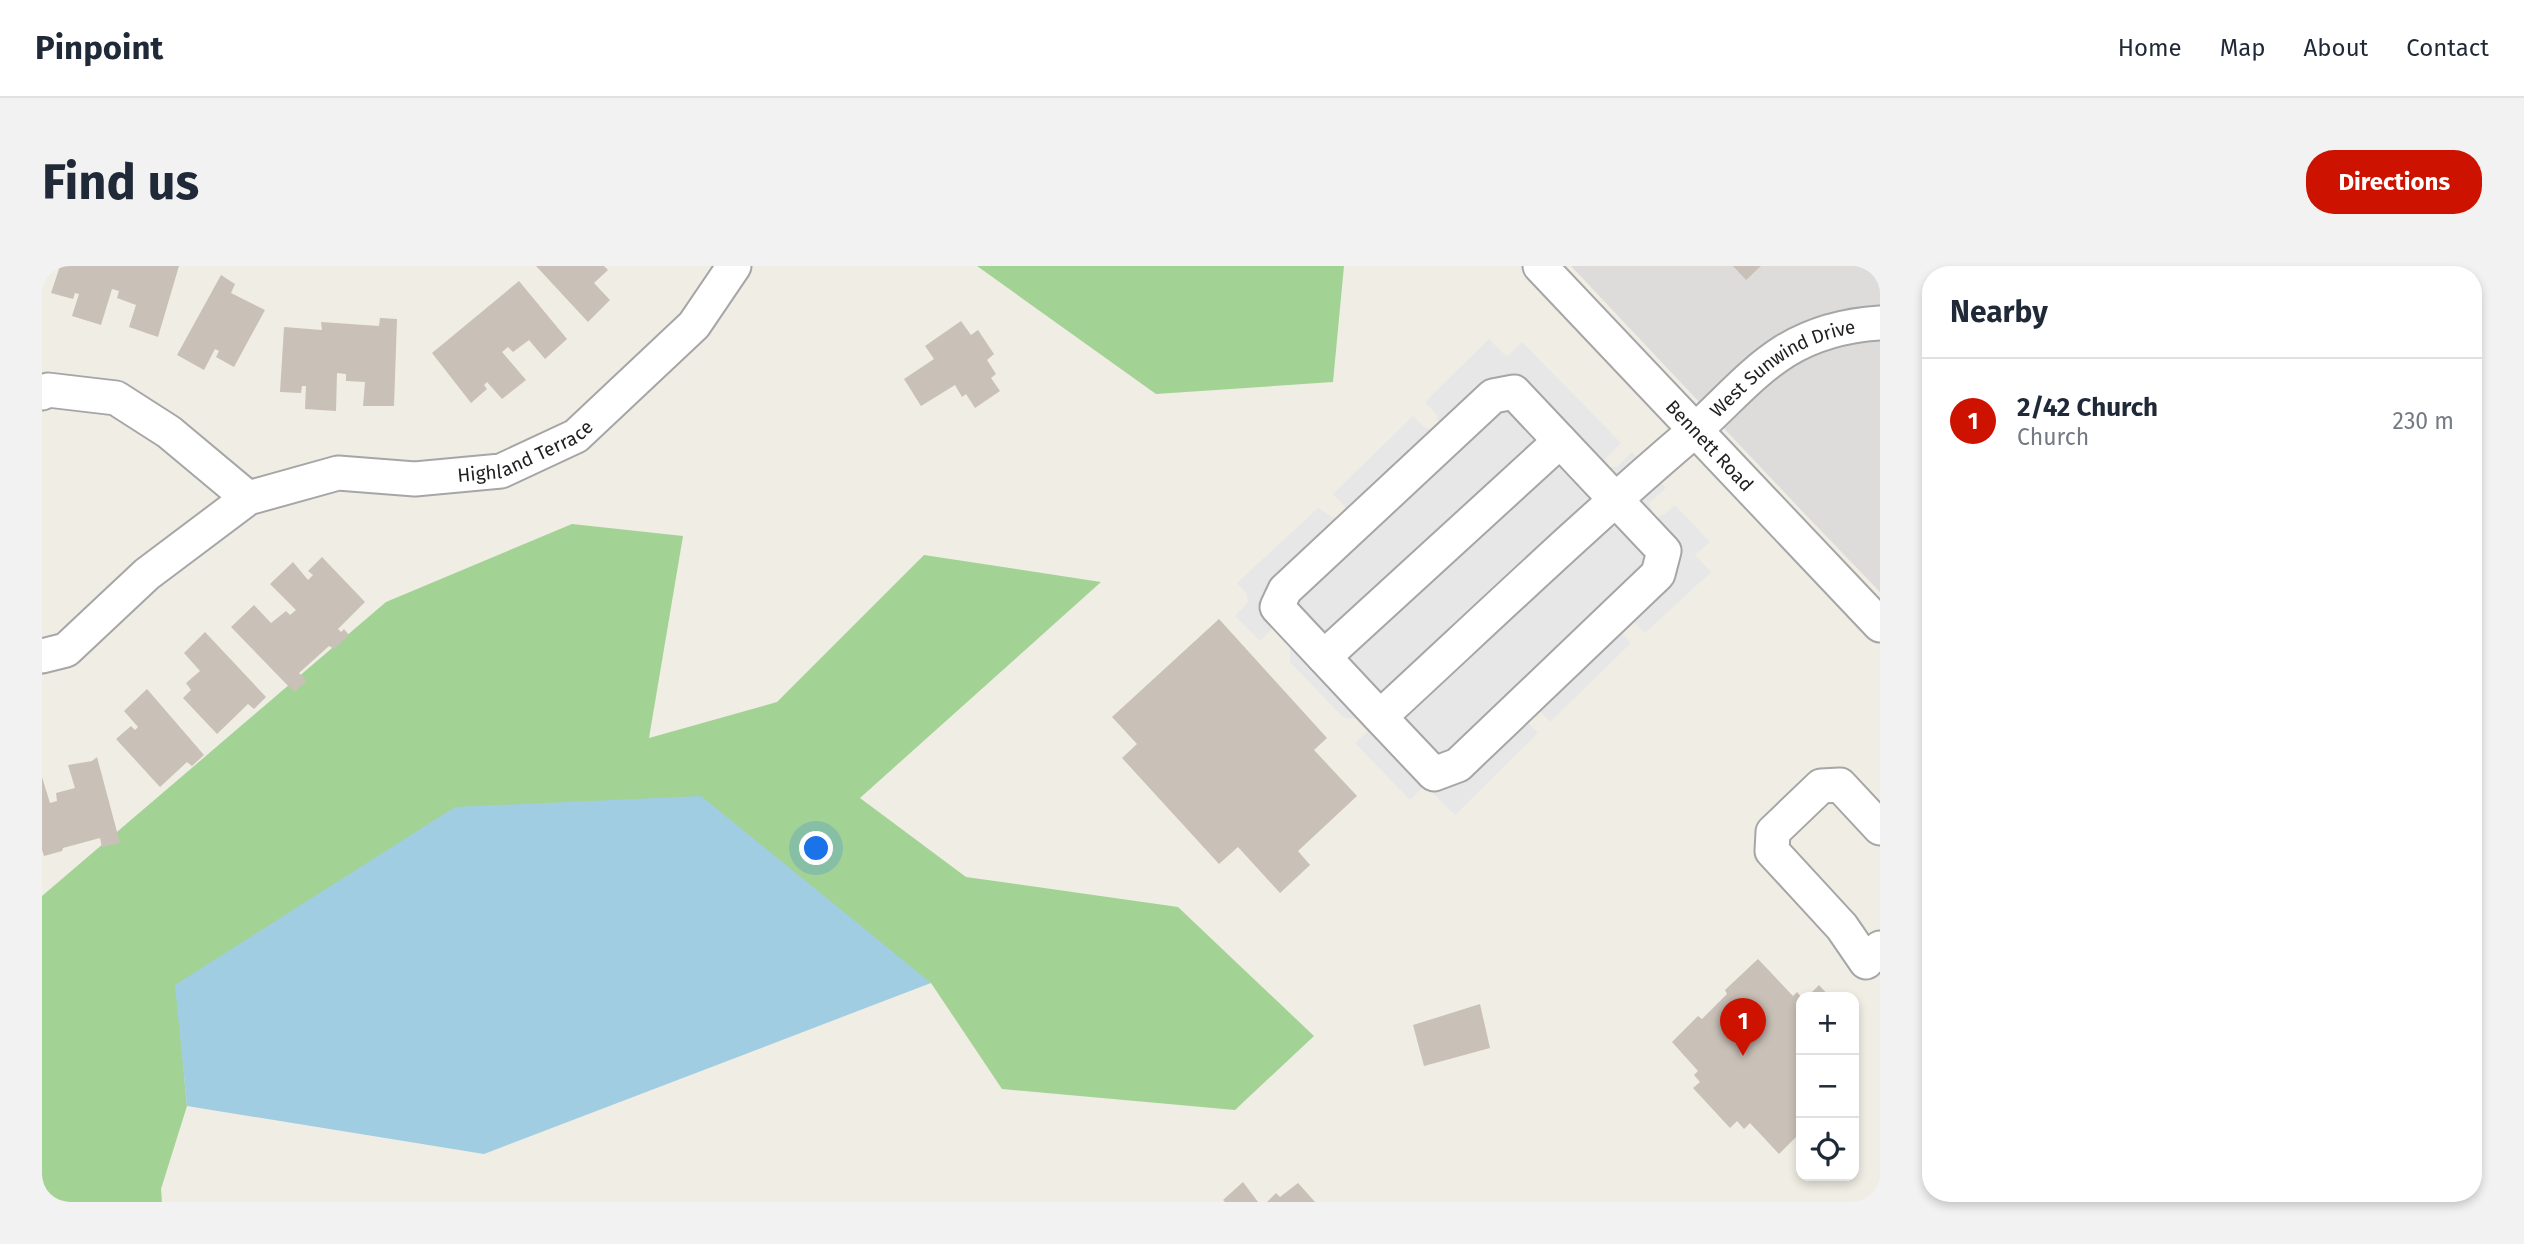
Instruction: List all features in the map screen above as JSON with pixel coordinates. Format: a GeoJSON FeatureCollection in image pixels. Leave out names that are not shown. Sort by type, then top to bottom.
{"type":"FeatureCollection","features":[{"type":"Feature","properties":{"kind":"street","name":"Highland Terrace"},"geometry":{"type":"LineString","coordinates":[[42,656],[66,650],[147,574],[248,498],[338,473],[415,479],[501,471],[576,436],[694,325],[734,266]]}},
{"type":"Feature","properties":{"kind":"street","name":"Bennett Road"},"geometry":{"type":"LineString","coordinates":[[1540,266],[1880,625]]}},
{"type":"Feature","properties":{"kind":"street","name":"West Sunwind Drive"},"geometry":{"type":"LineString","coordinates":[[1380,717],[1616,499],[1746,382],[1785,351],[1835,329],[1880,323]]}},
{"type":"Feature","properties":{"kind":"street"},"geometry":{"type":"LineString","coordinates":[[42,393],[48,390],[116,398],[169,432],[248,498]]}},
{"type":"Feature","properties":{"kind":"street"},"geometry":{"type":"LineString","coordinates":[[1514,392],[1616,499],[1664,551],[1658,574],[1458,765],[1434,774],[1277,607],[1285,590],[1493,396],[1514,392]]}},
{"type":"Feature","properties":{"kind":"street"},"geometry":{"type":"LineString","coordinates":[[1324,657],[1560,441]]}},
{"type":"Feature","properties":{"kind":"street"},"geometry":{"type":"LineString","coordinates":[[1875,962],[1772,851],[1773,832],[1821,786],[1840,785],[1880,828]]}},
{"type":"Feature","properties":{"kind":"shaded area"},"geometry":{"type":"Polygon","coordinates":[[[1571,266],[1880,266],[1880,592],[1801,510],[1571,266]]]}},
{"type":"Feature","properties":{"kind":"shaded area"},"geometry":{"type":"Polygon","coordinates":[[[1489,339],[1507,357],[1522,342],[1621,443],[1605,459],[1609,467],[1617,467],[1632,452],[1666,488],[1649,503],[1656,518],[1675,505],[1710,542],[1695,555],[1711,572],[1645,633],[1632,620],[1619,630],[1631,643],[1550,722],[1538,709],[1523,717],[1538,733],[1455,815],[1425,785],[1410,800],[1355,743],[1367,732],[1368,725],[1364,719],[1344,718],[1290,662],[1290,639],[1276,625],[1260,641],[1235,616],[1248,602],[1247,594],[1237,583],[1318,508],[1332,517],[1341,518],[1346,508],[1333,494],[1413,416],[1425,428],[1432,429],[1438,422],[1437,415],[1425,402],[1489,339]]]}},
{"type":"Feature","properties":{"kind":"green space"},"geometry":{"type":"Polygon","coordinates":[[[977,266],[1344,266],[1333,382],[1156,394],[977,266]]]}},
{"type":"Feature","properties":{"kind":"green space"},"geometry":{"type":"Polygon","coordinates":[[[572,524],[683,536],[649,738],[777,702],[924,555],[1101,582],[860,798],[966,877],[1178,907],[1314,1036],[1235,1110],[1002,1089],[931,983],[176,985],[187,1106],[161,1189],[162,1202],[42,1202],[42,896],[386,602],[572,524]]]}},
{"type":"Feature","properties":{"kind":"water"},"geometry":{"type":"Polygon","coordinates":[[[701,796],[931,983],[484,1154],[187,1106],[175,985],[455,807],[701,796]]]}},
{"type":"Feature","properties":{"kind":"building"},"geometry":{"type":"Polygon","coordinates":[[[60,266],[179,266],[158,337],[129,327],[136,305],[117,298],[119,291],[112,289],[101,325],[72,316],[79,294],[75,293],[73,299],[51,293],[60,266]]]}},
{"type":"Feature","properties":{"kind":"building"},"geometry":{"type":"Polygon","coordinates":[[[536,266],[604,266],[608,270],[594,283],[610,300],[588,322],[536,266]]]}},
{"type":"Feature","properties":{"kind":"building"},"geometry":{"type":"Polygon","coordinates":[[[1733,266],[1761,266],[1746,280],[1733,266]]]}},
{"type":"Feature","properties":{"kind":"building"},"geometry":{"type":"Polygon","coordinates":[[[221,275],[235,284],[231,293],[265,310],[234,367],[216,357],[219,351],[215,349],[204,370],[177,355],[221,275]]]}},
{"type":"Feature","properties":{"kind":"building"},"geometry":{"type":"Polygon","coordinates":[[[519,281],[567,339],[545,359],[529,340],[513,352],[508,347],[502,352],[526,380],[502,399],[487,382],[484,385],[487,389],[471,403],[432,353],[519,281]]]}},
{"type":"Feature","properties":{"kind":"building"},"geometry":{"type":"Polygon","coordinates":[[[380,318],[397,319],[394,406],[363,406],[365,382],[346,381],[346,374],[337,373],[336,411],[305,409],[306,386],[302,386],[301,393],[280,392],[284,327],[322,330],[321,322],[379,326],[380,318]]]}},
{"type":"Feature","properties":{"kind":"building"},"geometry":{"type":"Polygon","coordinates":[[[961,321],[971,335],[978,330],[994,354],[987,360],[996,374],[991,378],[1000,391],[975,408],[966,394],[962,397],[955,385],[921,406],[904,379],[934,359],[925,346],[961,321]]]}},
{"type":"Feature","properties":{"kind":"building"},"geometry":{"type":"Polygon","coordinates":[[[322,557],[365,602],[338,629],[341,632],[344,629],[349,635],[334,649],[329,646],[299,673],[307,681],[294,692],[231,627],[254,605],[271,623],[286,611],[290,615],[296,610],[270,584],[293,562],[308,580],[313,575],[308,571],[322,557]]]}},
{"type":"Feature","properties":{"kind":"building"},"geometry":{"type":"Polygon","coordinates":[[[1219,619],[1327,738],[1314,750],[1357,796],[1298,851],[1310,865],[1280,893],[1238,847],[1219,864],[1122,758],[1137,744],[1112,717],[1219,619]]]}},
{"type":"Feature","properties":{"kind":"building"},"geometry":{"type":"Polygon","coordinates":[[[205,632],[266,697],[254,709],[248,704],[217,734],[183,698],[191,690],[186,683],[200,671],[184,653],[205,632]]]}},
{"type":"Feature","properties":{"kind":"building"},"geometry":{"type":"Polygon","coordinates":[[[147,689],[204,755],[192,766],[187,762],[160,787],[116,739],[131,726],[135,730],[138,727],[124,711],[147,689]]]}},
{"type":"Feature","properties":{"kind":"building"},"geometry":{"type":"Polygon","coordinates":[[[97,757],[120,843],[102,847],[100,838],[44,856],[42,777],[50,803],[57,801],[56,793],[75,788],[68,765],[92,761],[97,757]]]}},
{"type":"Feature","properties":{"kind":"building"},"geometry":{"type":"Polygon","coordinates":[[[1758,959],[1793,996],[1796,993],[1796,1137],[1779,1154],[1750,1123],[1744,1129],[1737,1121],[1730,1128],[1693,1088],[1700,1082],[1694,1075],[1698,1071],[1672,1042],[1698,1016],[1702,1019],[1727,994],[1725,990],[1758,959]]]}},
{"type":"Feature","properties":{"kind":"building"},"geometry":{"type":"Polygon","coordinates":[[[1819,985],[1825,992],[1812,992],[1819,985]]]}},
{"type":"Feature","properties":{"kind":"building"},"geometry":{"type":"Polygon","coordinates":[[[1480,1004],[1490,1048],[1424,1066],[1413,1025],[1480,1004]]]}},
{"type":"Feature","properties":{"kind":"building"},"geometry":{"type":"Polygon","coordinates":[[[1243,1182],[1258,1202],[1223,1200],[1243,1182]]]}},
{"type":"Feature","properties":{"kind":"building"},"geometry":{"type":"Polygon","coordinates":[[[1298,1183],[1315,1202],[1267,1202],[1276,1193],[1280,1197],[1298,1183]]]}},
{"type":"Feature","properties":{"kind":"place","name":"2/42 Church"},"geometry":{"type":"Point","coordinates":[1743,1056]}}]}
